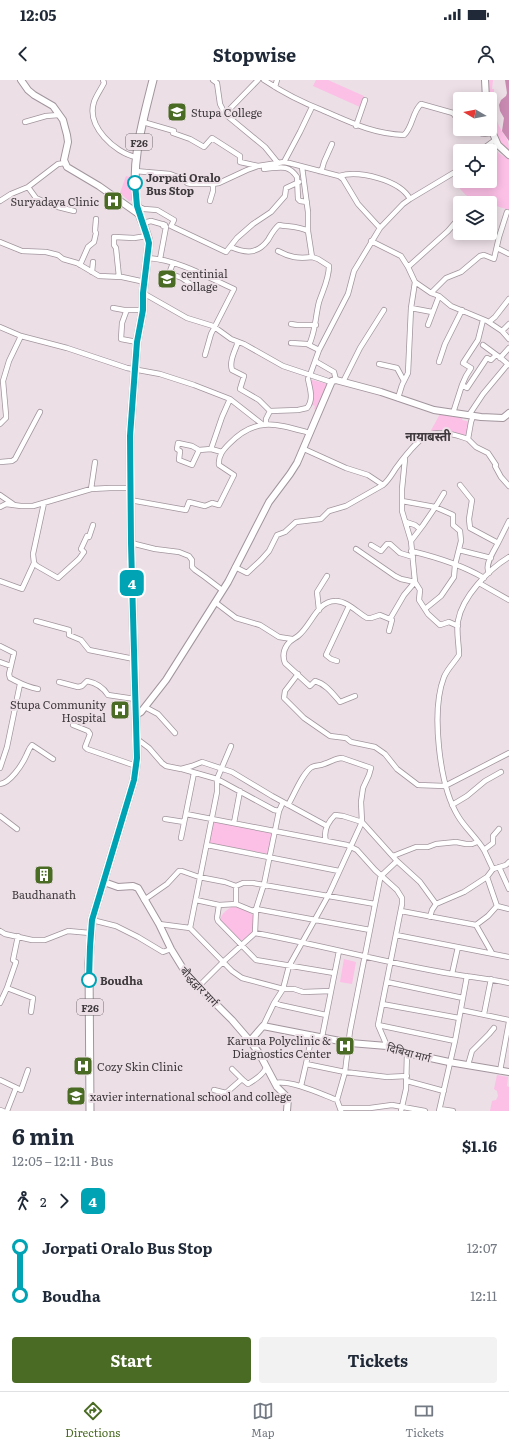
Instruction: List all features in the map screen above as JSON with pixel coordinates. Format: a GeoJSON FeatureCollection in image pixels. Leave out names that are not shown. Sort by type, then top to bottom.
{"type":"FeatureCollection","features":[{"type":"Feature","properties":{"kind":"main road"},"geometry":{"type":"LineString","coordinates":[[22,80],[28,90],[53,106],[60,115],[66,127],[68,142],[64,158],[65,163],[71,170],[99,186],[140,214]]}},
{"type":"Feature","properties":{"kind":"main road","name":"F26"},"geometry":{"type":"LineString","coordinates":[[90,1111],[90,933],[92,920],[130,793],[136,766],[137,739],[134,699],[130,436],[134,369],[143,310],[143,293],[147,278],[149,243],[137,206],[135,171],[136,157],[153,80]]}},
{"type":"Feature","properties":{"kind":"main road"},"geometry":{"type":"LineString","coordinates":[[485,80],[486,92]]}},
{"type":"Feature","properties":{"kind":"main road"},"geometry":{"type":"LineString","coordinates":[[493,136],[502,150],[509,155]]}},
{"type":"Feature","properties":{"kind":"main road"},"geometry":{"type":"LineString","coordinates":[[136,715],[141,712],[166,680],[230,578],[269,502],[290,474],[304,449],[333,381],[344,382],[434,410],[471,416],[503,418],[509,413]]}},
{"type":"Feature","properties":{"kind":"main road","name":"बौद्धद्वार मार्ग"},"geometry":{"type":"LineString","coordinates":[[104,882],[118,887],[137,887],[187,975],[232,1020],[250,1041],[277,1087],[288,1098],[288,1111]]}},
{"type":"Feature","properties":{"kind":"main road"},"geometry":{"type":"LineString","coordinates":[[250,1041],[263,1026]]}},
{"type":"Feature","properties":{"kind":"main road","name":"दिबिया मार्ग"},"geometry":{"type":"LineString","coordinates":[[263,1026],[350,1043],[387,1046],[407,1053],[449,1062],[509,1072]]}},
{"type":"Feature","properties":{"kind":"street"},"geometry":{"type":"LineString","coordinates":[[104,80],[104,83],[93,102],[95,121],[98,129],[111,145],[136,157]]}},
{"type":"Feature","properties":{"kind":"street"},"geometry":{"type":"LineString","coordinates":[[213,80],[217,83],[220,104],[225,114],[265,147],[278,164]]}},
{"type":"Feature","properties":{"kind":"street"},"geometry":{"type":"LineString","coordinates":[[225,114],[258,80]]}},
{"type":"Feature","properties":{"kind":"street"},"geometry":{"type":"LineString","coordinates":[[264,80],[284,93],[312,107],[367,130],[404,135],[408,131],[418,107],[421,104],[453,113]]}},
{"type":"Feature","properties":{"kind":"street"},"geometry":{"type":"LineString","coordinates":[[275,87],[278,80]]}},
{"type":"Feature","properties":{"kind":"street"},"geometry":{"type":"LineString","coordinates":[[356,126],[365,100]]}},
{"type":"Feature","properties":{"kind":"street"},"geometry":{"type":"LineString","coordinates":[[284,162],[312,107]]}},
{"type":"Feature","properties":{"kind":"street"},"geometry":{"type":"LineString","coordinates":[[25,122],[46,116],[60,115]]}},
{"type":"Feature","properties":{"kind":"street"},"geometry":{"type":"LineString","coordinates":[[143,122],[174,131],[173,133],[190,139],[204,147],[212,138],[240,156],[240,162],[258,166]]}},
{"type":"Feature","properties":{"kind":"street"},"geometry":{"type":"LineString","coordinates":[[490,144],[495,140]]}},
{"type":"Feature","properties":{"kind":"street"},"geometry":{"type":"LineString","coordinates":[[319,171],[322,169],[332,144]]}},
{"type":"Feature","properties":{"kind":"street"},"geometry":{"type":"LineString","coordinates":[[135,171],[170,174],[183,179],[187,184],[214,184],[258,166],[284,162],[339,176],[354,174],[384,180],[407,192],[410,199]]}},
{"type":"Feature","properties":{"kind":"street"},"geometry":{"type":"LineString","coordinates":[[0,201],[10,194],[28,187],[58,164],[65,163]]}},
{"type":"Feature","properties":{"kind":"street"},"geometry":{"type":"LineString","coordinates":[[264,169],[284,166],[296,175],[299,182],[298,199],[300,201],[307,202]]}},
{"type":"Feature","properties":{"kind":"street"},"geometry":{"type":"LineString","coordinates":[[302,167],[312,257]]}},
{"type":"Feature","properties":{"kind":"street"},"geometry":{"type":"LineString","coordinates":[[238,342],[231,367],[236,373],[244,376],[240,389],[259,400],[270,411],[298,410],[308,408],[312,393],[309,377],[319,350],[348,294],[354,271],[371,241],[380,228],[403,204],[453,173]]}},
{"type":"Feature","properties":{"kind":"street"},"geometry":{"type":"LineString","coordinates":[[339,176],[343,179],[358,204],[380,228]]}},
{"type":"Feature","properties":{"kind":"street"},"geometry":{"type":"LineString","coordinates":[[143,223],[151,221],[171,226],[226,252],[237,238],[253,224],[271,212],[285,196],[286,188],[299,182]]}},
{"type":"Feature","properties":{"kind":"street"},"geometry":{"type":"LineString","coordinates":[[210,201],[214,184]]}},
{"type":"Feature","properties":{"kind":"street"},"geometry":{"type":"LineString","coordinates":[[28,187],[36,198],[54,206],[74,211]]}},
{"type":"Feature","properties":{"kind":"street"},"geometry":{"type":"LineString","coordinates":[[137,206],[144,209],[157,210],[174,220],[171,226]]}},
{"type":"Feature","properties":{"kind":"street"},"geometry":{"type":"LineString","coordinates":[[431,294],[446,278],[464,269],[480,256],[494,259],[507,212]]}},
{"type":"Feature","properties":{"kind":"street"},"geometry":{"type":"LineString","coordinates":[[80,265],[88,247],[94,242],[96,233],[96,219]]}},
{"type":"Feature","properties":{"kind":"street"},"geometry":{"type":"LineString","coordinates":[[160,259],[166,227],[163,226],[163,224]]}},
{"type":"Feature","properties":{"kind":"street"},"geometry":{"type":"LineString","coordinates":[[231,247],[246,252],[254,250],[266,242],[279,225],[296,227],[308,231]]}},
{"type":"Feature","properties":{"kind":"street"},"geometry":{"type":"LineString","coordinates":[[408,267],[453,225]]}},
{"type":"Feature","properties":{"kind":"street"},"geometry":{"type":"LineString","coordinates":[[119,277],[114,237],[134,238],[147,236]]}},
{"type":"Feature","properties":{"kind":"street"},"geometry":{"type":"LineString","coordinates":[[371,241],[400,256],[408,267],[415,282],[431,294],[439,296],[451,306],[489,322],[502,331],[509,339]]}},
{"type":"Feature","properties":{"kind":"street"},"geometry":{"type":"LineString","coordinates":[[0,242],[22,251],[46,252],[58,255],[62,259],[80,265],[99,276],[147,278]]}},
{"type":"Feature","properties":{"kind":"street"},"geometry":{"type":"LineString","coordinates":[[497,248],[509,254]]}},
{"type":"Feature","properties":{"kind":"street"},"geometry":{"type":"LineString","coordinates":[[278,251],[293,258],[303,259],[312,257],[329,266],[329,273],[317,310],[315,331],[309,345]]}},
{"type":"Feature","properties":{"kind":"street"},"geometry":{"type":"LineString","coordinates":[[148,258],[160,259],[190,268],[234,289],[212,334],[205,355]]}},
{"type":"Feature","properties":{"kind":"street"},"geometry":{"type":"LineString","coordinates":[[92,272],[93,262]]}},
{"type":"Feature","properties":{"kind":"street"},"geometry":{"type":"LineString","coordinates":[[173,263],[170,272],[171,274],[182,278],[200,290]]}},
{"type":"Feature","properties":{"kind":"street"},"geometry":{"type":"LineString","coordinates":[[398,398],[408,372],[411,308],[415,282]]}},
{"type":"Feature","properties":{"kind":"street"},"geometry":{"type":"LineString","coordinates":[[143,293],[187,318],[208,324],[231,339],[283,366],[309,377],[333,381],[334,372],[316,361]]}},
{"type":"Feature","properties":{"kind":"street"},"geometry":{"type":"LineString","coordinates":[[428,325],[439,296]]}},
{"type":"Feature","properties":{"kind":"street"},"geometry":{"type":"LineString","coordinates":[[489,322],[509,299]]}},
{"type":"Feature","properties":{"kind":"street"},"geometry":{"type":"LineString","coordinates":[[113,308],[124,310],[143,310]]}},
{"type":"Feature","properties":{"kind":"street"},"geometry":{"type":"LineString","coordinates":[[411,308],[432,312]]}},
{"type":"Feature","properties":{"kind":"street"},"geometry":{"type":"LineString","coordinates":[[124,310],[126,312],[122,323],[121,339],[137,342]]}},
{"type":"Feature","properties":{"kind":"street"},"geometry":{"type":"LineString","coordinates":[[344,382],[360,348],[384,310]]}},
{"type":"Feature","properties":{"kind":"street"},"geometry":{"type":"LineString","coordinates":[[439,362],[445,344],[462,310]]}},
{"type":"Feature","properties":{"kind":"street"},"geometry":{"type":"LineString","coordinates":[[453,413],[462,385],[471,368],[463,363],[478,340],[483,320]]}},
{"type":"Feature","properties":{"kind":"street"},"geometry":{"type":"LineString","coordinates":[[291,324],[297,326],[316,325]]}},
{"type":"Feature","properties":{"kind":"street"},"geometry":{"type":"LineString","coordinates":[[502,331],[509,324]]}},
{"type":"Feature","properties":{"kind":"street"},"geometry":{"type":"LineString","coordinates":[[0,327],[21,336],[67,348],[127,368],[160,374],[194,384],[230,399],[264,424]]}},
{"type":"Feature","properties":{"kind":"street"},"geometry":{"type":"LineString","coordinates":[[0,424],[6,418],[3,381],[9,361],[21,336]]}},
{"type":"Feature","properties":{"kind":"street"},"geometry":{"type":"LineString","coordinates":[[291,343],[309,345],[319,350]]}},
{"type":"Feature","properties":{"kind":"street"},"geometry":{"type":"LineString","coordinates":[[468,439],[471,416],[483,394],[508,363],[483,345]]}},
{"type":"Feature","properties":{"kind":"street"},"geometry":{"type":"LineString","coordinates":[[462,385],[467,388],[487,358],[492,360],[509,348]]}},
{"type":"Feature","properties":{"kind":"street"},"geometry":{"type":"LineString","coordinates":[[379,364],[397,368],[404,381]]}},
{"type":"Feature","properties":{"kind":"street"},"geometry":{"type":"LineString","coordinates":[[211,449],[230,399]]}},
{"type":"Feature","properties":{"kind":"street"},"geometry":{"type":"LineString","coordinates":[[264,424],[270,411]]}},
{"type":"Feature","properties":{"kind":"street"},"geometry":{"type":"LineString","coordinates":[[0,462],[12,461],[15,459],[40,412]]}},
{"type":"Feature","properties":{"kind":"street"},"geometry":{"type":"LineString","coordinates":[[130,500],[186,510],[189,502],[205,506],[212,503],[219,505],[234,475],[219,465],[219,460],[222,452],[243,432],[264,424],[281,425],[310,433]]}},
{"type":"Feature","properties":{"kind":"street"},"geometry":{"type":"LineString","coordinates":[[235,567],[247,573],[265,556],[278,535],[285,532],[296,522],[321,519],[329,512],[346,506],[388,482],[393,472],[405,457],[428,435],[445,433],[468,439],[476,447],[488,453],[496,465],[495,466],[501,477],[508,483]]}},
{"type":"Feature","properties":{"kind":"street"},"geometry":{"type":"LineString","coordinates":[[199,450],[192,464],[179,460],[181,454],[177,449],[177,444],[192,446],[199,450],[211,449],[222,452]]}},
{"type":"Feature","properties":{"kind":"street"},"geometry":{"type":"LineString","coordinates":[[304,449],[346,468],[368,475],[383,485]]}},
{"type":"Feature","properties":{"kind":"street"},"geometry":{"type":"LineString","coordinates":[[405,457],[403,468],[402,511],[411,542],[415,582],[420,590],[419,600],[440,625],[449,622],[458,626]]}},
{"type":"Feature","properties":{"kind":"street"},"geometry":{"type":"LineString","coordinates":[[91,489],[94,462]]}},
{"type":"Feature","properties":{"kind":"street"},"geometry":{"type":"LineString","coordinates":[[460,485],[472,500],[469,520],[470,528],[498,543]]}},
{"type":"Feature","properties":{"kind":"street"},"geometry":{"type":"LineString","coordinates":[[0,506],[13,504],[28,506],[91,489],[130,488]]}},
{"type":"Feature","properties":{"kind":"street"},"geometry":{"type":"LineString","coordinates":[[411,542],[431,515],[444,493]]}},
{"type":"Feature","properties":{"kind":"street"},"geometry":{"type":"LineString","coordinates":[[0,495],[13,504]]}},
{"type":"Feature","properties":{"kind":"street"},"geometry":{"type":"LineString","coordinates":[[402,501],[436,507],[453,515],[453,525],[460,531],[459,550],[455,565],[454,577],[447,588],[425,609]]}},
{"type":"Feature","properties":{"kind":"street"},"geometry":{"type":"LineString","coordinates":[[0,581],[22,589],[34,563],[33,554],[44,502]]}},
{"type":"Feature","properties":{"kind":"street"},"geometry":{"type":"LineString","coordinates":[[489,573],[487,568],[509,521]]}},
{"type":"Feature","properties":{"kind":"street"},"geometry":{"type":"LineString","coordinates":[[406,522],[415,525],[420,529]]}},
{"type":"Feature","properties":{"kind":"street"},"geometry":{"type":"LineString","coordinates":[[34,563],[58,578],[79,560],[84,552],[81,549],[87,536],[89,537],[93,525]]}},
{"type":"Feature","properties":{"kind":"street"},"geometry":{"type":"LineString","coordinates":[[131,543],[186,554],[192,560],[192,567],[222,590]]}},
{"type":"Feature","properties":{"kind":"street"},"geometry":{"type":"LineString","coordinates":[[371,545],[381,551],[387,544],[390,544],[400,553],[413,557]]}},
{"type":"Feature","properties":{"kind":"street"},"geometry":{"type":"LineString","coordinates":[[356,549],[395,576],[415,582]]}},
{"type":"Feature","properties":{"kind":"street"},"geometry":{"type":"LineString","coordinates":[[459,550],[491,558]]}},
{"type":"Feature","properties":{"kind":"street"},"geometry":{"type":"LineString","coordinates":[[411,551],[470,570],[484,578]]}},
{"type":"Feature","properties":{"kind":"street"},"geometry":{"type":"LineString","coordinates":[[492,869],[484,850],[458,817],[445,786],[438,741],[437,706],[444,679],[450,665],[459,655],[458,626],[460,612],[464,603],[479,583],[509,557]]}},
{"type":"Feature","properties":{"kind":"street"},"geometry":{"type":"LineString","coordinates":[[319,610],[317,592],[327,576]]}},
{"type":"Feature","properties":{"kind":"street"},"geometry":{"type":"LineString","coordinates":[[389,632],[392,620],[390,618],[404,595],[415,582]]}},
{"type":"Feature","properties":{"kind":"street"},"geometry":{"type":"LineString","coordinates":[[479,583],[509,600]]}},
{"type":"Feature","properties":{"kind":"street"},"geometry":{"type":"LineString","coordinates":[[355,696],[340,702],[319,682],[315,681],[310,686],[285,663],[283,659],[286,646],[292,639],[298,636],[319,610],[328,603],[336,600],[368,618],[380,615],[390,618]]}},
{"type":"Feature","properties":{"kind":"street"},"geometry":{"type":"LineString","coordinates":[[215,602],[236,618],[260,625],[279,637],[292,639]]}},
{"type":"Feature","properties":{"kind":"street"},"geometry":{"type":"LineString","coordinates":[[337,661],[330,659],[326,655],[349,606]]}},
{"type":"Feature","properties":{"kind":"street"},"geometry":{"type":"LineString","coordinates":[[36,621],[69,630],[70,635],[81,640],[89,650],[134,659]]}},
{"type":"Feature","properties":{"kind":"street"},"geometry":{"type":"LineString","coordinates":[[0,646],[14,653],[9,677],[20,684],[38,689]]}},
{"type":"Feature","properties":{"kind":"street"},"geometry":{"type":"LineString","coordinates":[[0,662],[11,666]]}},
{"type":"Feature","properties":{"kind":"street"},"geometry":{"type":"LineString","coordinates":[[298,674],[286,691],[284,698],[304,718],[330,736],[346,738],[351,742],[375,747],[384,754],[397,769],[418,785],[445,786],[509,753]]}},
{"type":"Feature","properties":{"kind":"street"},"geometry":{"type":"LineString","coordinates":[[59,682],[78,687],[82,686],[87,681],[101,686],[108,695],[134,699]]}},
{"type":"Feature","properties":{"kind":"street"},"geometry":{"type":"LineString","coordinates":[[0,768],[20,684]]}},
{"type":"Feature","properties":{"kind":"street"},"geometry":{"type":"LineString","coordinates":[[145,707],[158,714],[175,733]]}},
{"type":"Feature","properties":{"kind":"street"},"geometry":{"type":"LineString","coordinates":[[73,725],[88,731],[90,734],[85,747],[136,766]]}},
{"type":"Feature","properties":{"kind":"street"},"geometry":{"type":"LineString","coordinates":[[137,739],[149,748],[166,766],[217,779],[274,810],[279,811]]}},
{"type":"Feature","properties":{"kind":"street"},"geometry":{"type":"LineString","coordinates":[[0,784],[4,784],[17,769],[26,757],[30,746],[32,745],[53,759]]}},
{"type":"Feature","properties":{"kind":"street"},"geometry":{"type":"LineString","coordinates":[[190,928],[207,845],[218,783],[217,779],[231,746]]}},
{"type":"Feature","properties":{"kind":"street"},"geometry":{"type":"LineString","coordinates":[[199,986],[255,933],[256,909],[264,884],[276,832],[279,811],[286,804],[310,768],[323,765],[338,758],[371,768],[363,788],[361,802],[362,822],[328,896],[289,966],[283,989],[274,1002],[263,1026]]}},
{"type":"Feature","properties":{"kind":"street"},"geometry":{"type":"LineString","coordinates":[[181,769],[202,762],[232,772],[327,826]]}},
{"type":"Feature","properties":{"kind":"street"},"geometry":{"type":"LineString","coordinates":[[452,805],[467,796],[485,781],[501,772]]}},
{"type":"Feature","properties":{"kind":"street"},"geometry":{"type":"LineString","coordinates":[[181,838],[194,773]]}},
{"type":"Feature","properties":{"kind":"street"},"geometry":{"type":"LineString","coordinates":[[234,823],[240,791]]}},
{"type":"Feature","properties":{"kind":"street"},"geometry":{"type":"LineString","coordinates":[[186,814],[350,847],[357,850],[400,894],[402,904],[401,911],[378,1025],[387,1046]]}},
{"type":"Feature","properties":{"kind":"street"},"geometry":{"type":"LineString","coordinates":[[326,841],[324,836],[327,826],[337,815],[362,822],[397,861],[420,882],[436,904]]}},
{"type":"Feature","properties":{"kind":"street"},"geometry":{"type":"LineString","coordinates":[[0,816],[17,829]]}},
{"type":"Feature","properties":{"kind":"street"},"geometry":{"type":"LineString","coordinates":[[165,819],[184,822]]}},
{"type":"Feature","properties":{"kind":"street"},"geometry":{"type":"LineString","coordinates":[[484,850],[493,843],[493,836],[499,829]]}},
{"type":"Feature","properties":{"kind":"street"},"geometry":{"type":"LineString","coordinates":[[393,856],[416,847],[428,847],[436,844],[456,842],[472,844],[477,842]]}},
{"type":"Feature","properties":{"kind":"street"},"geometry":{"type":"LineString","coordinates":[[207,845],[339,871]]}},
{"type":"Feature","properties":{"kind":"street"},"geometry":{"type":"LineString","coordinates":[[397,861],[381,876],[350,1031],[350,1043],[345,1072],[337,1100],[340,1109],[370,1110],[392,1106],[401,1109],[425,1111]]}},
{"type":"Feature","properties":{"kind":"street"},"geometry":{"type":"LineString","coordinates":[[430,917],[436,904],[464,892],[487,877],[492,869],[508,864]]}},
{"type":"Feature","properties":{"kind":"street"},"geometry":{"type":"LineString","coordinates":[[499,867],[509,889]]}},
{"type":"Feature","properties":{"kind":"street"},"geometry":{"type":"LineString","coordinates":[[144,900],[167,884],[179,871],[182,871],[200,878],[225,882],[236,886],[243,883],[252,882],[375,904]]}},
{"type":"Feature","properties":{"kind":"street"},"geometry":{"type":"LineString","coordinates":[[487,877],[496,906]]}},
{"type":"Feature","properties":{"kind":"street"},"geometry":{"type":"LineString","coordinates":[[236,886],[236,904]]}},
{"type":"Feature","properties":{"kind":"street"},"geometry":{"type":"LineString","coordinates":[[196,900],[219,905],[236,904],[253,911],[256,909],[370,930]]}},
{"type":"Feature","properties":{"kind":"street"},"geometry":{"type":"LineString","coordinates":[[219,905],[218,921],[240,946],[256,960],[334,973]]}},
{"type":"Feature","properties":{"kind":"street"},"geometry":{"type":"LineString","coordinates":[[401,911],[476,925],[488,916],[496,906]]}},
{"type":"Feature","properties":{"kind":"street"},"geometry":{"type":"LineString","coordinates":[[496,906],[509,909]]}},
{"type":"Feature","properties":{"kind":"street"},"geometry":{"type":"LineString","coordinates":[[92,920],[116,926],[163,952],[171,949]]}},
{"type":"Feature","properties":{"kind":"street"},"geometry":{"type":"LineString","coordinates":[[159,924],[190,928],[237,976],[242,978],[283,989],[294,989],[303,992],[331,991]]}},
{"type":"Feature","properties":{"kind":"street"},"geometry":{"type":"LineString","coordinates":[[476,925],[492,953]]}},
{"type":"Feature","properties":{"kind":"street"},"geometry":{"type":"LineString","coordinates":[[0,931],[5,934],[32,940],[45,940],[68,931],[90,933]]}},
{"type":"Feature","properties":{"kind":"street"},"geometry":{"type":"LineString","coordinates":[[255,933],[452,974],[509,982]]}},
{"type":"Feature","properties":{"kind":"street"},"geometry":{"type":"LineString","coordinates":[[396,935],[509,957]]}},
{"type":"Feature","properties":{"kind":"street"},"geometry":{"type":"LineString","coordinates":[[0,1003],[16,962],[12,960],[18,936]]}},
{"type":"Feature","properties":{"kind":"street"},"geometry":{"type":"LineString","coordinates":[[452,974],[458,947]]}},
{"type":"Feature","properties":{"kind":"street"},"geometry":{"type":"LineString","coordinates":[[322,1037],[339,951]]}},
{"type":"Feature","properties":{"kind":"street"},"geometry":{"type":"LineString","coordinates":[[454,1111],[440,1110],[467,976]]}},
{"type":"Feature","properties":{"kind":"street"},"geometry":{"type":"LineString","coordinates":[[484,1014],[491,979]]}},
{"type":"Feature","properties":{"kind":"street"},"geometry":{"type":"LineString","coordinates":[[386,982],[463,998]]}},
{"type":"Feature","properties":{"kind":"street"},"geometry":{"type":"LineString","coordinates":[[7,988],[33,998],[31,1012]]}},
{"type":"Feature","properties":{"kind":"street"},"geometry":{"type":"LineString","coordinates":[[274,1002],[293,1008],[326,1015]]}},
{"type":"Feature","properties":{"kind":"street"},"geometry":{"type":"LineString","coordinates":[[382,1004],[459,1018]]}},
{"type":"Feature","properties":{"kind":"street"},"geometry":{"type":"LineString","coordinates":[[461,1010],[484,1014],[509,1021],[500,1071]]}},
{"type":"Feature","properties":{"kind":"street"},"geometry":{"type":"LineString","coordinates":[[378,1025],[455,1041]]}},
{"type":"Feature","properties":{"kind":"street"},"geometry":{"type":"LineString","coordinates":[[468,1065],[472,1050],[494,1028]]}},
{"type":"Feature","properties":{"kind":"street"},"geometry":{"type":"LineString","coordinates":[[301,1086],[312,1035]]}},
{"type":"Feature","properties":{"kind":"street"},"geometry":{"type":"LineString","coordinates":[[401,1109],[407,1078],[407,1053]]}},
{"type":"Feature","properties":{"kind":"street"},"geometry":{"type":"LineString","coordinates":[[306,1064],[345,1072],[407,1078],[444,1091]]}},
{"type":"Feature","properties":{"kind":"street"},"geometry":{"type":"LineString","coordinates":[[232,1069],[248,1084],[254,1081],[264,1072],[266,1068]]}},
{"type":"Feature","properties":{"kind":"street"},"geometry":{"type":"LineString","coordinates":[[0,1080],[21,1090],[28,1070]]}},
{"type":"Feature","properties":{"kind":"street"},"geometry":{"type":"LineString","coordinates":[[214,1090],[226,1093],[242,1079]]}},
{"type":"Feature","properties":{"kind":"street"},"geometry":{"type":"LineString","coordinates":[[275,1083],[279,1082],[301,1086],[337,1100]]}},
{"type":"Feature","properties":{"kind":"street"},"geometry":{"type":"LineString","coordinates":[[7,1111],[16,1088]]}},
{"type":"Feature","properties":{"kind":"shaded area"},"geometry":{"type":"Polygon","coordinates":[[[316,80],[328,80],[364,96],[360,107],[313,86],[316,80]]]}},
{"type":"Feature","properties":{"kind":"shaded area"},"geometry":{"type":"Polygon","coordinates":[[[488,80],[493,80],[492,89],[494,89],[494,92],[488,92],[488,80]]]}},
{"type":"Feature","properties":{"kind":"shaded area"},"geometry":{"type":"Polygon","coordinates":[[[505,80],[509,80],[509,141],[502,131],[504,118],[500,111],[499,105],[507,93],[505,80]]]}},
{"type":"Feature","properties":{"kind":"shaded area"},"geometry":{"type":"Polygon","coordinates":[[[497,120],[507,140],[509,152],[497,136],[497,120]]]}},
{"type":"Feature","properties":{"kind":"shaded area"},"geometry":{"type":"Polygon","coordinates":[[[497,151],[509,159],[509,210],[497,206],[497,196],[467,196],[460,188],[497,188],[497,151]]]}},
{"type":"Feature","properties":{"kind":"shaded area"},"geometry":{"type":"Polygon","coordinates":[[[126,176],[131,177],[133,200],[129,201],[120,193],[126,176]]]}},
{"type":"Feature","properties":{"kind":"shaded area"},"geometry":{"type":"Polygon","coordinates":[[[308,379],[328,384],[317,410],[314,409],[315,406],[310,404],[308,379]]]}},
{"type":"Feature","properties":{"kind":"shaded area"},"geometry":{"type":"Polygon","coordinates":[[[440,414],[463,415],[462,420],[470,422],[468,439],[456,435],[429,434],[440,414]]]}},
{"type":"Feature","properties":{"kind":"shaded area"},"geometry":{"type":"Polygon","coordinates":[[[213,820],[274,833],[268,854],[209,843],[213,820]]]}},
{"type":"Feature","properties":{"kind":"shaded area"},"geometry":{"type":"Polygon","coordinates":[[[236,904],[253,915],[253,931],[249,936],[241,941],[220,921],[224,913],[236,904]]]}},
{"type":"Feature","properties":{"kind":"shaded area"},"geometry":{"type":"Polygon","coordinates":[[[344,959],[356,962],[352,984],[340,982],[344,959]]]}},
{"type":"Feature","properties":{"kind":"shaded area"},"geometry":{"type":"Polygon","coordinates":[[[497,1075],[508,1077],[507,1086],[509,1087],[509,1111],[490,1111],[492,1101],[496,1100],[498,1096],[497,1091],[494,1089],[497,1075]]]}},
{"type":"Feature","properties":{"kind":"bus line","name":"4"},"geometry":{"type":"LineString","coordinates":[[89,980],[90,933],[92,920],[134,780],[137,758],[134,699],[130,436],[137,342],[143,310],[143,293],[149,243],[137,206],[135,183]]}},
{"type":"Feature","properties":{"kind":"place","name":"Stupa College"},"geometry":{"type":"Point","coordinates":[177,112]}},
{"type":"Feature","properties":{"kind":"place","name":"Jorpati Oralo Bus Stop"},"geometry":{"type":"Point","coordinates":[135,183]}},
{"type":"Feature","properties":{"kind":"place","name":"Suryadaya Clinic"},"geometry":{"type":"Point","coordinates":[113,201]}},
{"type":"Feature","properties":{"kind":"place","name":"centinial collage"},"geometry":{"type":"Point","coordinates":[167,279]}},
{"type":"Feature","properties":{"kind":"place","name":"Stupa Community Hospital"},"geometry":{"type":"Point","coordinates":[120,710]}},
{"type":"Feature","properties":{"kind":"place","name":"Baudhanath"},"geometry":{"type":"Point","coordinates":[44,875]}},
{"type":"Feature","properties":{"kind":"place","name":"Boudha"},"geometry":{"type":"Point","coordinates":[89,980]}},
{"type":"Feature","properties":{"kind":"place","name":"Karuna Polyclinic & Diagnostics Center"},"geometry":{"type":"Point","coordinates":[345,1046]}},
{"type":"Feature","properties":{"kind":"place","name":"Cozy Skin Clinic"},"geometry":{"type":"Point","coordinates":[83,1066]}},
{"type":"Feature","properties":{"kind":"place","name":"xavier international school and college"},"geometry":{"type":"Point","coordinates":[76,1096]}},
{"type":"Feature","properties":{"kind":"district","name":"नायाबस्ती"},"geometry":{"type":"Point","coordinates":[428,436]}}]}
